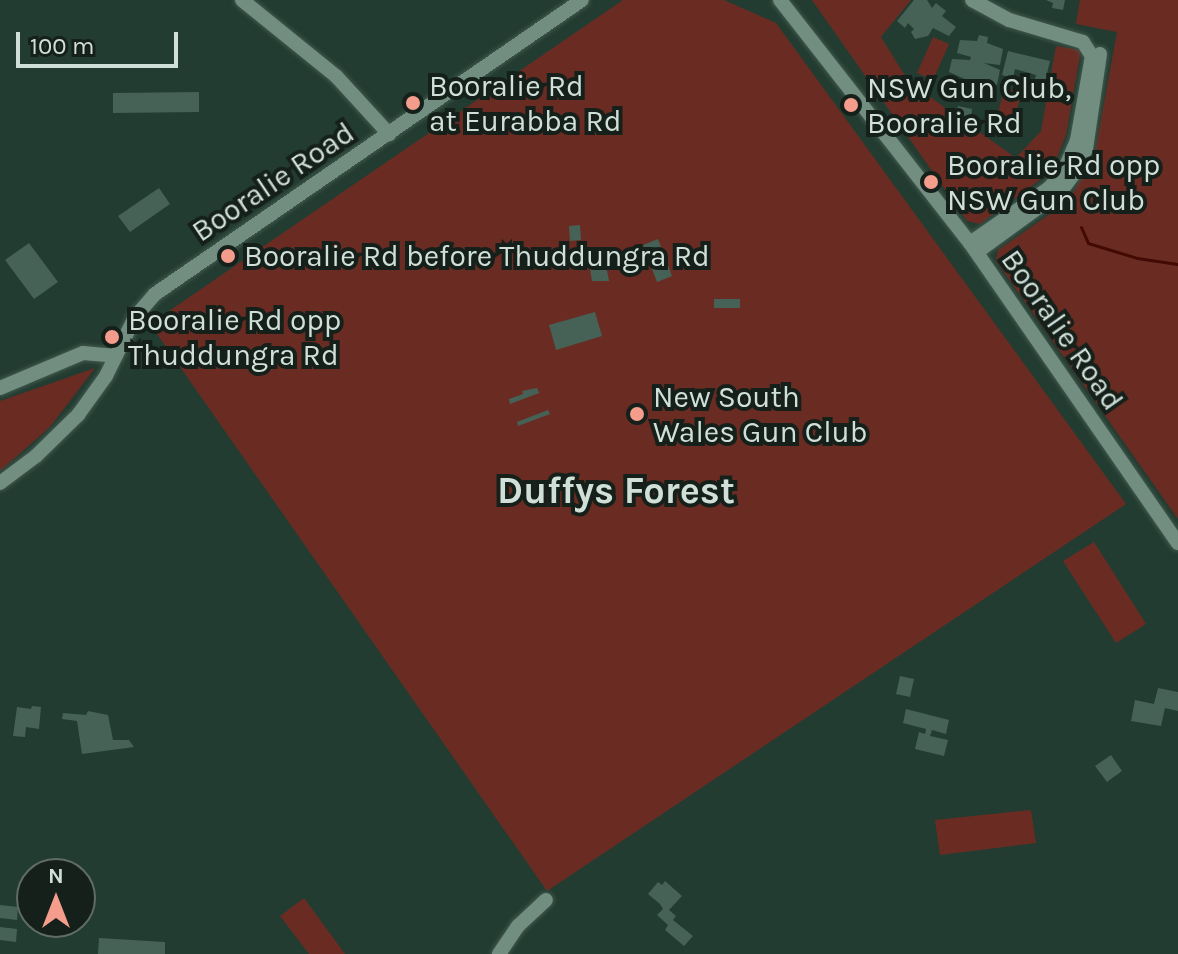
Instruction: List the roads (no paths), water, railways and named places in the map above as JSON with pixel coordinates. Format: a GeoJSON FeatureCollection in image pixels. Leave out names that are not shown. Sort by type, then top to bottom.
{"type":"FeatureCollection","features":[{"type":"Feature","properties":{"kind":"street"},"geometry":{"type":"LineString","coordinates":[[242,0],[336,76],[389,134]]}},
{"type":"Feature","properties":{"kind":"street","name":"Booralie Road"},"geometry":{"type":"LineString","coordinates":[[0,483],[67,427],[98,389],[135,317],[155,294],[582,0]]}},
{"type":"Feature","properties":{"kind":"street","name":"Booralie Road"},"geometry":{"type":"LineString","coordinates":[[780,0],[973,247],[1178,543]]}},
{"type":"Feature","properties":{"kind":"street"},"geometry":{"type":"LineString","coordinates":[[972,0],[1009,20],[1089,43],[1092,56],[1077,140],[1063,173],[1049,188],[973,247]]}},
{"type":"Feature","properties":{"kind":"street"},"geometry":{"type":"LineString","coordinates":[[0,388],[83,353],[116,356]]}},
{"type":"Feature","properties":{"kind":"street"},"geometry":{"type":"LineString","coordinates":[[499,954],[518,926],[546,900]]}},
{"type":"Feature","properties":{"kind":"waterway"},"geometry":{"type":"LineString","coordinates":[[1081,227],[1088,243],[1137,258],[1178,264]]}},
{"type":"Feature","properties":{"kind":"place","name":"Booralie Rd at Eurabba Rd"},"geometry":{"type":"Point","coordinates":[413,103]}},
{"type":"Feature","properties":{"kind":"place","name":"NSW Gun Club, Booralie Rd"},"geometry":{"type":"Point","coordinates":[851,105]}},
{"type":"Feature","properties":{"kind":"place","name":"Booralie Rd opp NSW Gun Club"},"geometry":{"type":"Point","coordinates":[931,182]}},
{"type":"Feature","properties":{"kind":"place","name":"Booralie Rd before Thuddungra Rd"},"geometry":{"type":"Point","coordinates":[228,256]}},
{"type":"Feature","properties":{"kind":"place","name":"Booralie Rd opp Thuddungra Rd"},"geometry":{"type":"Point","coordinates":[112,337]}},
{"type":"Feature","properties":{"kind":"place","name":"New South Wales Gun Club"},"geometry":{"type":"Point","coordinates":[637,414]}},
{"type":"Feature","properties":{"kind":"district","name":"Duffys Forest"},"geometry":{"type":"Point","coordinates":[616,491]}}]}
